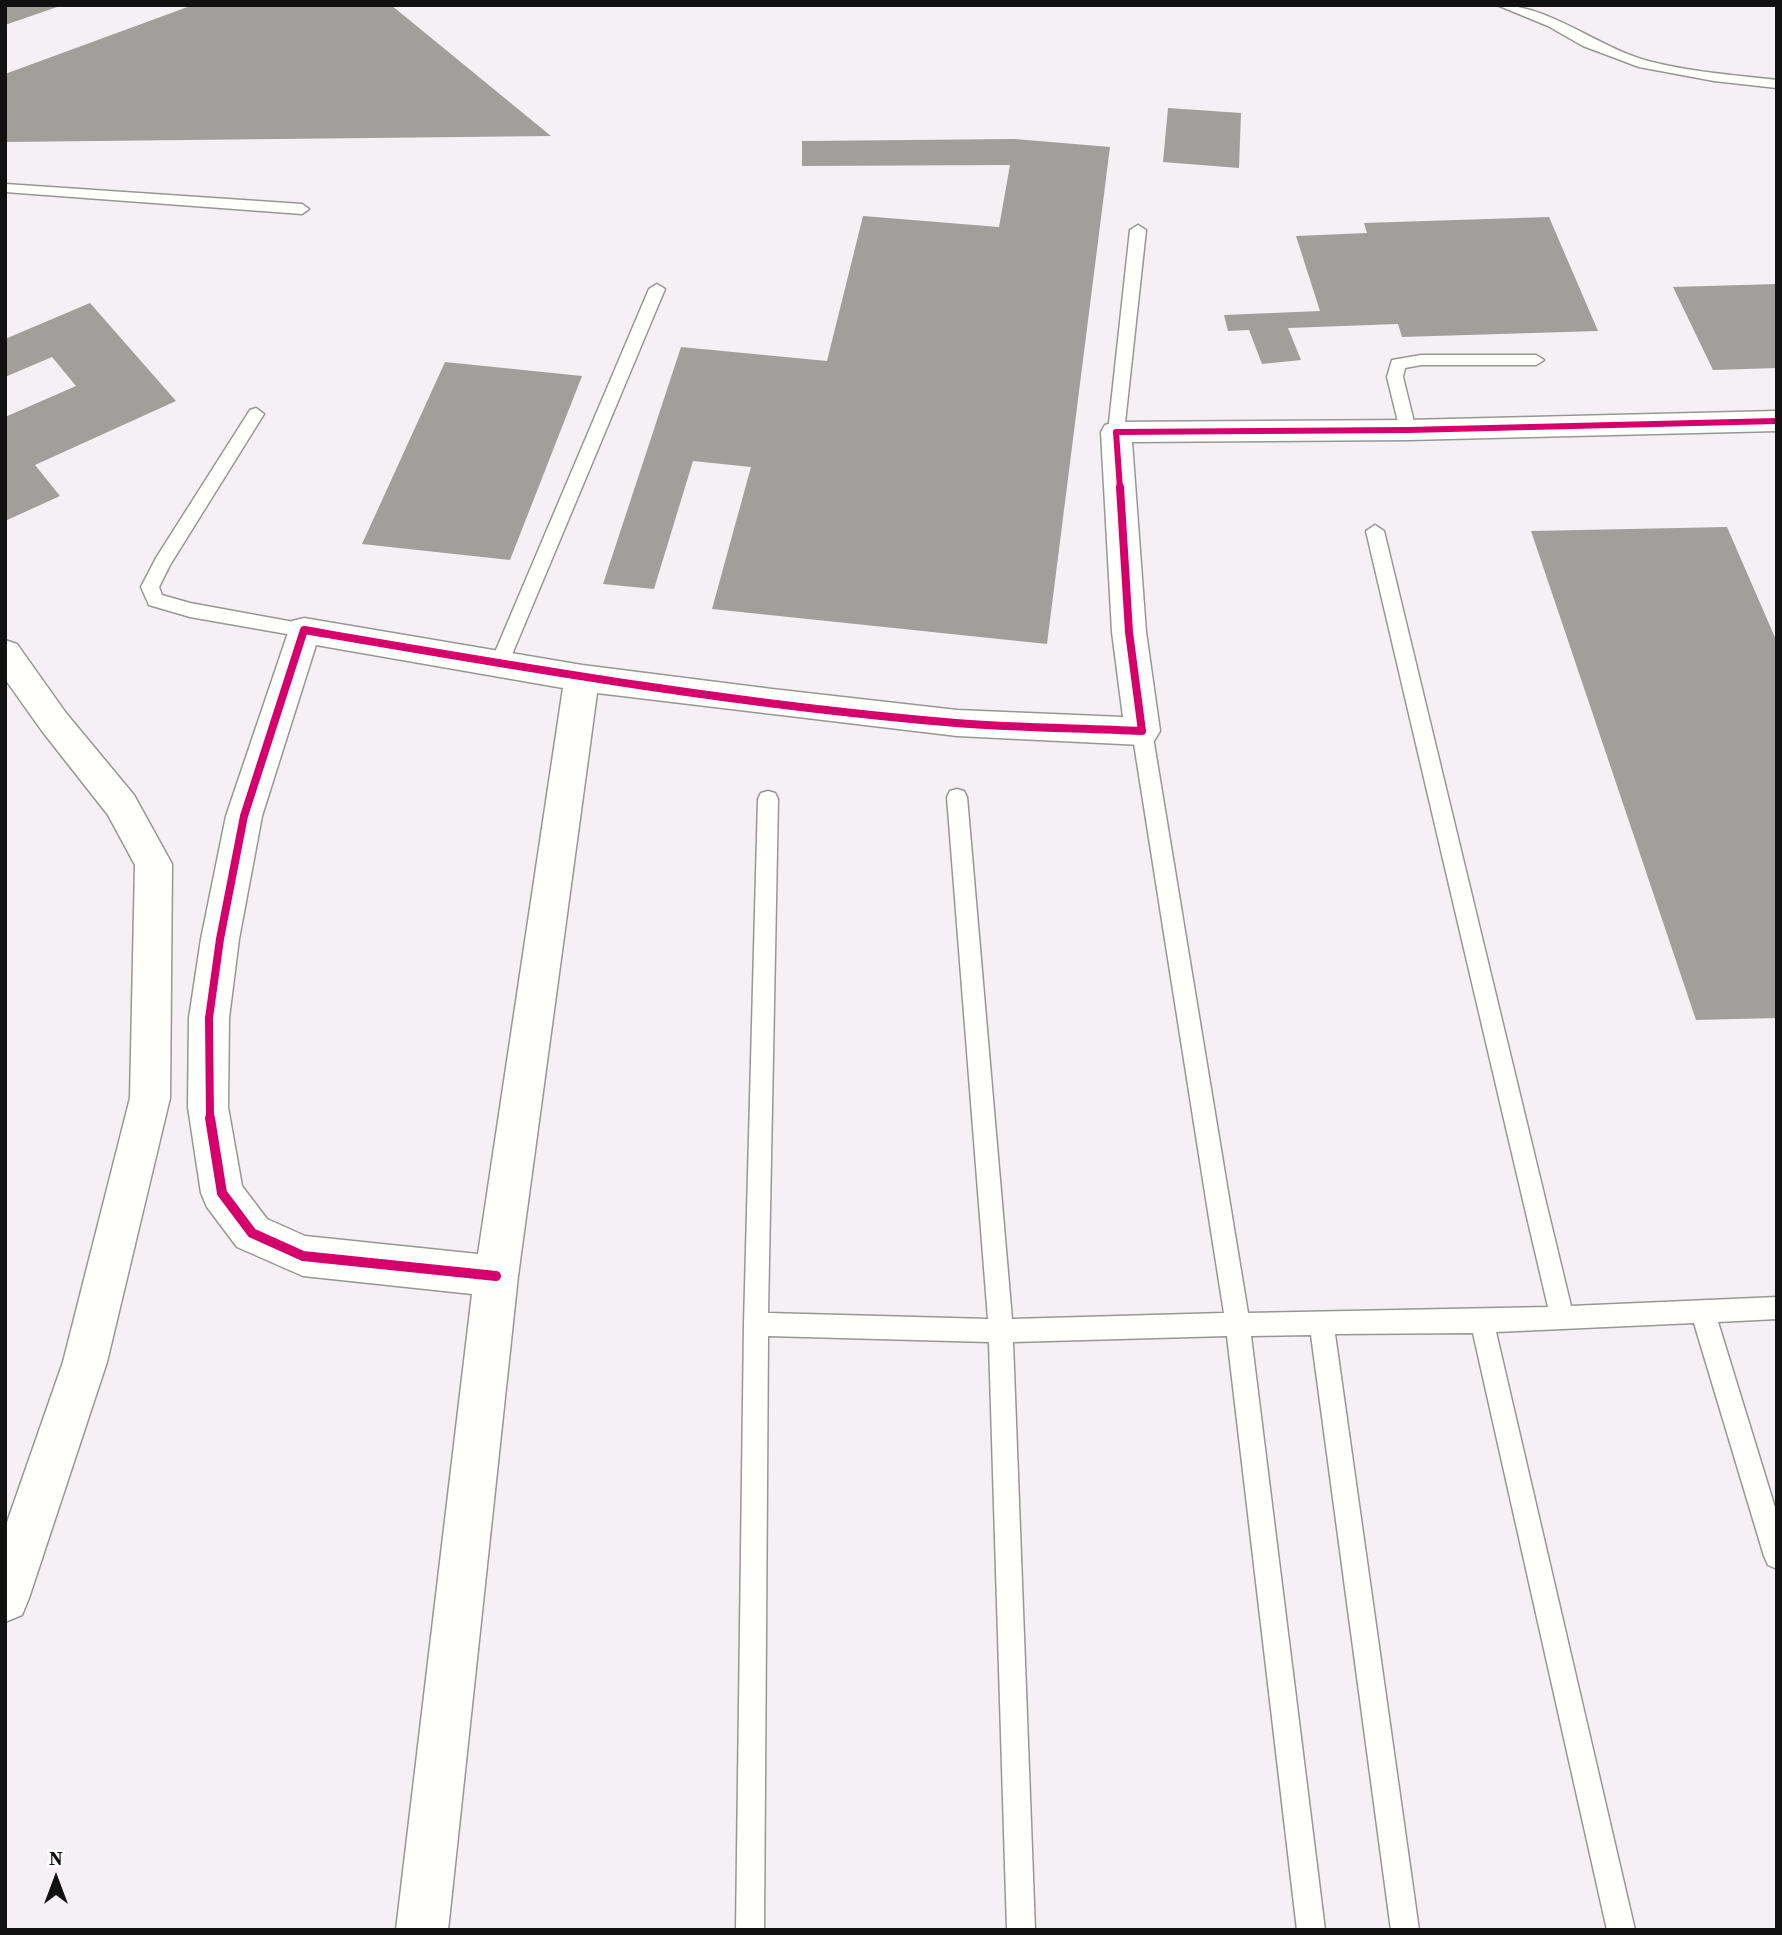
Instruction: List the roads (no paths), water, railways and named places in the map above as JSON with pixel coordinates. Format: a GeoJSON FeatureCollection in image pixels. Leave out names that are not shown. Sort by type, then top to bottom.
{"type":"FeatureCollection","features":[{"type":"Feature","properties":{"kind":"street"},"geometry":{"type":"LineString","coordinates":[[496,1276],[303,1256],[252,1233],[222,1193],[208,1107],[209,1018],[220,939],[244,816],[304,630],[582,678],[957,723],[1142,731],[1129,632],[1116,432],[1408,430],[1777,421]]}},
{"type":"Feature","properties":{"kind":"street"},"geometry":{"type":"LineString","coordinates":[[5,653],[54,723],[121,805],[154,864],[150,1098],[85,1362],[5,1598]]}},
{"type":"Feature","properties":{"kind":"street"},"geometry":{"type":"LineString","coordinates":[[422,1930],[496,1276],[582,678]]}},
{"type":"Feature","properties":{"kind":"lane"},"geometry":{"type":"LineString","coordinates":[[1503,5],[1553,23],[1588,43],[1644,64],[1777,84]]}},
{"type":"Feature","properties":{"kind":"lane"},"geometry":{"type":"LineString","coordinates":[[5,188],[303,209]]}},
{"type":"Feature","properties":{"kind":"lane"},"geometry":{"type":"LineString","coordinates":[[1116,432],[1138,230]]}},
{"type":"Feature","properties":{"kind":"lane"},"geometry":{"type":"LineString","coordinates":[[499,664],[657,289]]}},
{"type":"Feature","properties":{"kind":"lane"},"geometry":{"type":"LineString","coordinates":[[1408,430],[1395,377],[1398,364],[1421,360],[1536,360]]}},
{"type":"Feature","properties":{"kind":"lane"},"geometry":{"type":"LineString","coordinates":[[256,414],[162,563],[150,587],[155,600],[190,610],[304,630]]}},
{"type":"Feature","properties":{"kind":"lane"},"geometry":{"type":"LineString","coordinates":[[1375,531],[1562,1317]]}},
{"type":"Feature","properties":{"kind":"lane"},"geometry":{"type":"LineString","coordinates":[[1142,731],[1238,1324],[1311,1930]]}},
{"type":"Feature","properties":{"kind":"lane"},"geometry":{"type":"LineString","coordinates":[[957,797],[1001,1331],[1021,1930]]}},
{"type":"Feature","properties":{"kind":"lane"},"geometry":{"type":"LineString","coordinates":[[750,1930],[756,1324],[768,799]]}},
{"type":"Feature","properties":{"kind":"lane"},"geometry":{"type":"LineString","coordinates":[[756,1324],[1001,1331],[1321,1322],[1482,1321],[1777,1308]]}},
{"type":"Feature","properties":{"kind":"lane"},"geometry":{"type":"LineString","coordinates":[[1702,1310],[1777,1556]]}},
{"type":"Feature","properties":{"kind":"lane"},"geometry":{"type":"LineString","coordinates":[[1482,1321],[1621,1930]]}},
{"type":"Feature","properties":{"kind":"lane"},"geometry":{"type":"LineString","coordinates":[[1321,1322],[1405,1930]]}}]}
